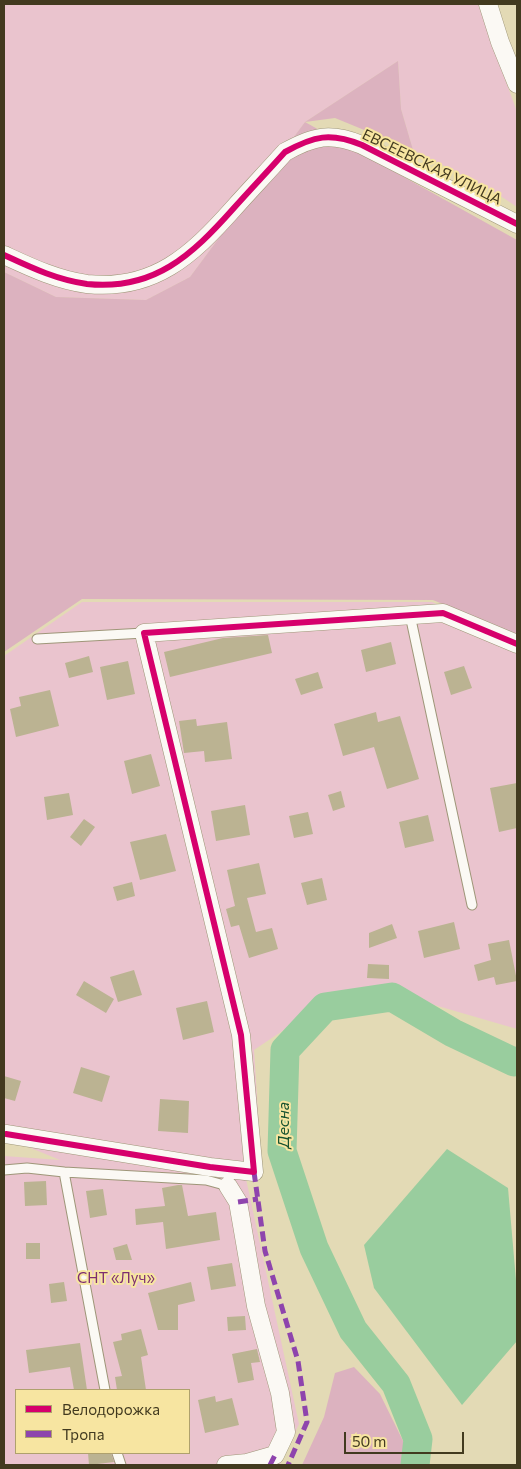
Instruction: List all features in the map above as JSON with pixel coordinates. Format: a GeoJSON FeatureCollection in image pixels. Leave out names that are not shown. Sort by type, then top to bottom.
{"type":"FeatureCollection","features":[{"type":"Feature","properties":{"kind":"street"},"geometry":{"type":"LineString","coordinates":[[488,4],[500,42],[517,84]]}},
{"type":"Feature","properties":{"kind":"street","name":"ЕВСЕЕВСКАЯ УЛИЦА"},"geometry":{"type":"LineString","coordinates":[[4,255],[50,275],[87,284],[122,283],[157,274],[185,257],[205,240],[285,152],[300,144],[322,137],[344,138],[362,145],[517,224]]}},
{"type":"Feature","properties":{"kind":"street"},"geometry":{"type":"LineString","coordinates":[[6,1134],[210,1168],[254,1172],[241,1035],[144,634],[443,613],[517,644]]}},
{"type":"Feature","properties":{"kind":"street"},"geometry":{"type":"LineString","coordinates":[[226,1465],[247,1463],[275,1455],[286,1432],[280,1393],[256,1306],[238,1202],[228,1186]]}},
{"type":"Feature","properties":{"kind":"lane"},"geometry":{"type":"LineString","coordinates":[[410,615],[472,905]]}},
{"type":"Feature","properties":{"kind":"lane"},"geometry":{"type":"LineString","coordinates":[[37,639],[144,634]]}},
{"type":"Feature","properties":{"kind":"lane"},"geometry":{"type":"LineString","coordinates":[[4,1170],[27,1168],[64,1172],[206,1180],[228,1186]]}},
{"type":"Feature","properties":{"kind":"lane"},"geometry":{"type":"LineString","coordinates":[[64,1172],[105,1389]]}},
{"type":"Feature","properties":{"kind":"green space"},"geometry":{"type":"Polygon","coordinates":[[[4,4],[478,4],[517,112],[517,207],[490,189],[413,150],[401,109],[398,61],[305,122],[190,277],[146,300],[56,297],[4,272],[4,4]]]}},
{"type":"Feature","properties":{"kind":"green space","name":"СНТ «Луч»"},"geometry":{"type":"Polygon","coordinates":[[[82,602],[432,602],[517,640],[517,1029],[393,993],[324,1003],[254,1050],[262,1175],[246,1179],[299,1424],[280,1465],[4,1465],[4,1156],[60,1160],[4,1137],[4,656],[82,602]]]}},
{"type":"Feature","properties":{"kind":"shaded area"},"geometry":{"type":"Polygon","coordinates":[[[398,61],[401,109],[413,150],[335,118],[305,122],[398,61]]]}},
{"type":"Feature","properties":{"kind":"shaded area"},"geometry":{"type":"Polygon","coordinates":[[[305,122],[517,240],[517,635],[433,600],[82,599],[4,652],[4,272],[56,297],[146,300],[190,277],[305,122]]]}},
{"type":"Feature","properties":{"kind":"shaded area"},"geometry":{"type":"Polygon","coordinates":[[[447,1149],[508,1188],[517,1292],[517,1341],[462,1405],[374,1288],[364,1245],[447,1149]]]}},
{"type":"Feature","properties":{"kind":"shaded area"},"geometry":{"type":"Polygon","coordinates":[[[354,1367],[380,1394],[404,1443],[405,1465],[302,1465],[324,1417],[335,1373],[354,1367]]]}},
{"type":"Feature","properties":{"kind":"building"},"geometry":{"type":"Polygon","coordinates":[[[268,635],[272,653],[170,677],[164,652],[223,638],[268,635]]]}},
{"type":"Feature","properties":{"kind":"building"},"geometry":{"type":"Polygon","coordinates":[[[391,642],[396,664],[366,672],[361,650],[391,642]]]}},
{"type":"Feature","properties":{"kind":"building"},"geometry":{"type":"Polygon","coordinates":[[[89,656],[93,672],[69,678],[65,663],[89,656]]]}},
{"type":"Feature","properties":{"kind":"building"},"geometry":{"type":"Polygon","coordinates":[[[128,661],[135,694],[107,700],[100,667],[128,661]]]}},
{"type":"Feature","properties":{"kind":"building"},"geometry":{"type":"Polygon","coordinates":[[[464,666],[472,688],[451,695],[444,672],[464,666]]]}},
{"type":"Feature","properties":{"kind":"building"},"geometry":{"type":"Polygon","coordinates":[[[318,672],[323,688],[301,695],[295,679],[318,672]]]}},
{"type":"Feature","properties":{"kind":"building"},"geometry":{"type":"Polygon","coordinates":[[[50,690],[59,726],[16,737],[10,709],[21,706],[19,697],[50,690]]]}},
{"type":"Feature","properties":{"kind":"building"},"geometry":{"type":"Polygon","coordinates":[[[376,712],[378,722],[400,716],[419,779],[387,789],[374,747],[343,756],[334,724],[376,712]]]}},
{"type":"Feature","properties":{"kind":"building"},"geometry":{"type":"Polygon","coordinates":[[[196,719],[197,726],[227,722],[232,759],[205,762],[204,751],[184,753],[179,721],[196,719]]]}},
{"type":"Feature","properties":{"kind":"building"},"geometry":{"type":"Polygon","coordinates":[[[151,754],[160,786],[132,794],[124,761],[151,754]]]}},
{"type":"Feature","properties":{"kind":"building"},"geometry":{"type":"Polygon","coordinates":[[[517,783],[517,828],[499,832],[490,788],[517,783]]]}},
{"type":"Feature","properties":{"kind":"building"},"geometry":{"type":"Polygon","coordinates":[[[341,791],[345,807],[333,811],[328,795],[341,791]]]}},
{"type":"Feature","properties":{"kind":"building"},"geometry":{"type":"Polygon","coordinates":[[[69,793],[73,815],[47,820],[44,797],[69,793]]]}},
{"type":"Feature","properties":{"kind":"building"},"geometry":{"type":"Polygon","coordinates":[[[245,805],[250,835],[216,841],[211,811],[245,805]]]}},
{"type":"Feature","properties":{"kind":"building"},"geometry":{"type":"Polygon","coordinates":[[[308,812],[313,834],[294,838],[289,816],[308,812]]]}},
{"type":"Feature","properties":{"kind":"building"},"geometry":{"type":"Polygon","coordinates":[[[428,815],[434,841],[405,848],[399,822],[428,815]]]}},
{"type":"Feature","properties":{"kind":"building"},"geometry":{"type":"Polygon","coordinates":[[[84,819],[95,827],[81,846],[70,837],[84,819]]]}},
{"type":"Feature","properties":{"kind":"building"},"geometry":{"type":"Polygon","coordinates":[[[166,834],[176,871],[140,880],[130,842],[166,834]]]}},
{"type":"Feature","properties":{"kind":"building"},"geometry":{"type":"Polygon","coordinates":[[[259,863],[266,894],[247,898],[256,932],[272,928],[278,949],[249,958],[239,925],[231,927],[226,909],[235,906],[227,870],[259,863]]]}},
{"type":"Feature","properties":{"kind":"building"},"geometry":{"type":"Polygon","coordinates":[[[322,878],[327,900],[307,905],[301,883],[322,878]]]}},
{"type":"Feature","properties":{"kind":"building"},"geometry":{"type":"Polygon","coordinates":[[[132,882],[135,896],[117,901],[113,887],[132,882]]]}},
{"type":"Feature","properties":{"kind":"building"},"geometry":{"type":"Polygon","coordinates":[[[454,922],[460,949],[424,958],[418,931],[454,922]]]}},
{"type":"Feature","properties":{"kind":"building"},"geometry":{"type":"Polygon","coordinates":[[[392,924],[397,938],[369,948],[369,933],[392,924]]]}},
{"type":"Feature","properties":{"kind":"building"},"geometry":{"type":"Polygon","coordinates":[[[509,940],[517,981],[496,985],[494,977],[478,981],[474,965],[491,960],[488,944],[509,940]]]}},
{"type":"Feature","properties":{"kind":"building"},"geometry":{"type":"Polygon","coordinates":[[[368,964],[389,965],[389,979],[367,978],[368,964]]]}},
{"type":"Feature","properties":{"kind":"building"},"geometry":{"type":"Polygon","coordinates":[[[134,970],[142,995],[118,1002],[110,977],[134,970]]]}},
{"type":"Feature","properties":{"kind":"building"},"geometry":{"type":"Polygon","coordinates":[[[84,981],[114,999],[106,1013],[76,995],[84,981]]]}},
{"type":"Feature","properties":{"kind":"building"},"geometry":{"type":"Polygon","coordinates":[[[207,1001],[214,1032],[183,1040],[176,1008],[207,1001]]]}},
{"type":"Feature","properties":{"kind":"building"},"geometry":{"type":"Polygon","coordinates":[[[81,1067],[110,1076],[102,1102],[73,1093],[81,1067]]]}},
{"type":"Feature","properties":{"kind":"building"},"geometry":{"type":"Polygon","coordinates":[[[4,1076],[21,1081],[15,1101],[4,1098],[4,1076]]]}},
{"type":"Feature","properties":{"kind":"building"},"geometry":{"type":"Polygon","coordinates":[[[160,1099],[189,1101],[188,1133],[158,1131],[160,1099]]]}},
{"type":"Feature","properties":{"kind":"building"},"geometry":{"type":"Polygon","coordinates":[[[46,1181],[47,1205],[25,1206],[24,1182],[46,1181]]]}},
{"type":"Feature","properties":{"kind":"building"},"geometry":{"type":"Polygon","coordinates":[[[182,1185],[188,1216],[216,1212],[220,1240],[166,1249],[163,1222],[136,1225],[135,1209],[165,1206],[162,1188],[182,1185]]]}},
{"type":"Feature","properties":{"kind":"building"},"geometry":{"type":"Polygon","coordinates":[[[103,1189],[107,1215],[90,1218],[86,1191],[103,1189]]]}},
{"type":"Feature","properties":{"kind":"building"},"geometry":{"type":"Polygon","coordinates":[[[26,1243],[40,1243],[40,1259],[26,1259],[26,1243]]]}},
{"type":"Feature","properties":{"kind":"building"},"geometry":{"type":"Polygon","coordinates":[[[127,1244],[132,1260],[116,1260],[113,1248],[127,1244]]]}},
{"type":"Feature","properties":{"kind":"building"},"geometry":{"type":"Polygon","coordinates":[[[232,1263],[236,1286],[211,1290],[207,1267],[232,1263]]]}},
{"type":"Feature","properties":{"kind":"building"},"geometry":{"type":"Polygon","coordinates":[[[64,1282],[67,1301],[51,1303],[49,1284],[64,1282]]]}},
{"type":"Feature","properties":{"kind":"building"},"geometry":{"type":"Polygon","coordinates":[[[191,1282],[195,1301],[178,1305],[178,1330],[158,1330],[148,1293],[191,1282]]]}},
{"type":"Feature","properties":{"kind":"building"},"geometry":{"type":"Polygon","coordinates":[[[245,1316],[246,1330],[228,1331],[227,1317],[245,1316]]]}},
{"type":"Feature","properties":{"kind":"building"},"geometry":{"type":"Polygon","coordinates":[[[141,1329],[148,1355],[141,1357],[146,1389],[117,1389],[115,1377],[122,1376],[113,1342],[122,1340],[121,1334],[141,1329]]]}},
{"type":"Feature","properties":{"kind":"building"},"geometry":{"type":"Polygon","coordinates":[[[80,1343],[87,1389],[74,1389],[70,1367],[29,1373],[26,1350],[80,1343]]]}},
{"type":"Feature","properties":{"kind":"building"},"geometry":{"type":"Polygon","coordinates":[[[257,1349],[260,1362],[251,1363],[254,1380],[238,1383],[232,1354],[257,1349]]]}},
{"type":"Feature","properties":{"kind":"building"},"geometry":{"type":"Polygon","coordinates":[[[215,1396],[216,1402],[232,1398],[239,1425],[205,1433],[198,1400],[215,1396]]]}},
{"type":"Feature","properties":{"kind":"building"},"geometry":{"type":"Polygon","coordinates":[[[88,1454],[111,1454],[114,1462],[89,1465],[88,1454]]]}},
{"type":"Feature","properties":{"kind":"waterway","name":"Десна"},"geometry":{"type":"LineString","coordinates":[[415,1465],[418,1439],[396,1384],[353,1330],[314,1248],[282,1151],[285,1050],[325,1007],[392,997],[453,1033],[514,1062],[517,1061]]}},
{"type":"Feature","properties":{"kind":"marked path"},"geometry":{"type":"LineString","coordinates":[[254,1172],[265,1251],[298,1361],[307,1422],[288,1465]]}},
{"type":"Feature","properties":{"kind":"marked path"},"geometry":{"type":"LineString","coordinates":[[238,1202],[258,1199]]}},
{"type":"Feature","properties":{"kind":"marked path"},"geometry":{"type":"LineString","coordinates":[[270,1465],[275,1455]]}},
{"type":"Feature","properties":{"kind":"cycle path"},"geometry":{"type":"LineString","coordinates":[[4,255],[54,276],[87,284],[111,285],[132,282],[152,275],[170,266],[202,241],[285,152],[314,139],[331,137],[341,138],[362,145],[517,224]]}},
{"type":"Feature","properties":{"kind":"cycle path"},"geometry":{"type":"LineString","coordinates":[[6,1134],[210,1167],[254,1172],[241,1035],[144,633],[443,613],[517,644]]}}]}
